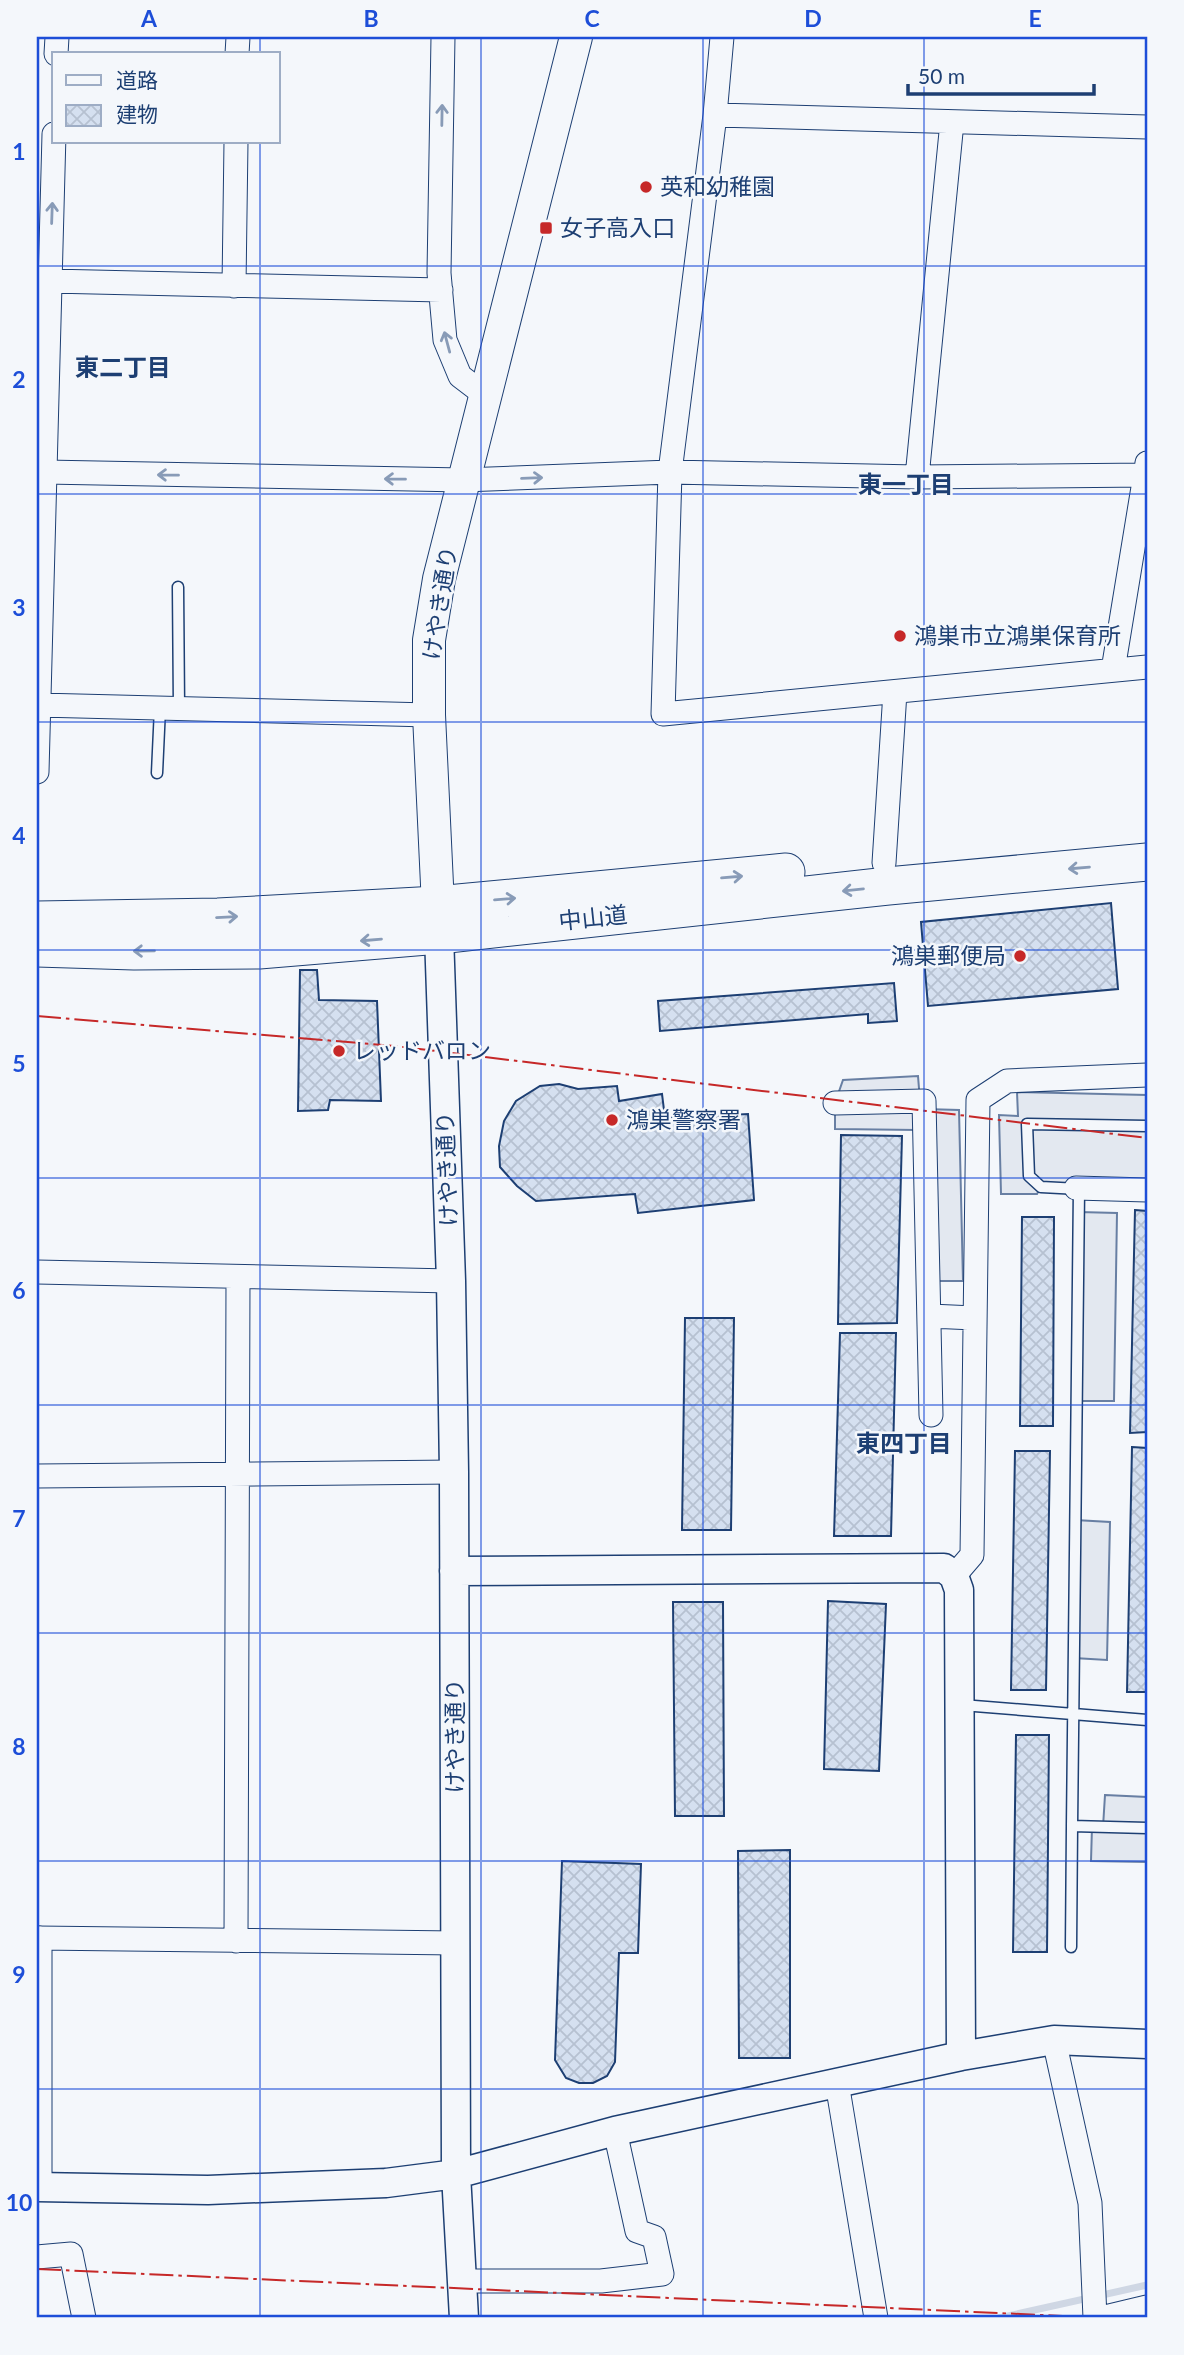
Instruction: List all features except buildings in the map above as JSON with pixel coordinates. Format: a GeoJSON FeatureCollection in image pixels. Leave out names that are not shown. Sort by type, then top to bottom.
{"type":"FeatureCollection","features":[{"type":"Feature","properties":{"kind":"highway","name":"中山道"},"geometry":{"type":"LineString","coordinates":[[37,948],[134,951],[259,950],[438,920],[884,863],[1147,837]]}},
{"type":"Feature","properties":{"kind":"highway","name":"中山道"},"geometry":{"type":"LineString","coordinates":[[37,920],[219,917],[438,920],[860,889],[1147,862]]}},
{"type":"Feature","properties":{"kind":"main road","name":"けやき通り"},"geometry":{"type":"LineString","coordinates":[[438,920],[429,715],[429,640],[439,579],[463,480],[576,37]]}},
{"type":"Feature","properties":{"kind":"street"},"geometry":{"type":"LineString","coordinates":[[443,37],[441,290],[445,340],[460,376],[485,395]]}},
{"type":"Feature","properties":{"kind":"street"},"geometry":{"type":"LineString","coordinates":[[722,37],[715,115],[670,472],[663,714],[1147,667]]}},
{"type":"Feature","properties":{"kind":"street"},"geometry":{"type":"LineString","coordinates":[[715,115],[1147,127]]}},
{"type":"Feature","properties":{"kind":"street"},"geometry":{"type":"LineString","coordinates":[[917,477],[952,122]]}},
{"type":"Feature","properties":{"kind":"street"},"geometry":{"type":"LineString","coordinates":[[37,772],[54,144]]}},
{"type":"Feature","properties":{"kind":"street"},"geometry":{"type":"LineString","coordinates":[[234,286],[236,144]]}},
{"type":"Feature","properties":{"kind":"street"},"geometry":{"type":"LineString","coordinates":[[50,281],[441,290]]}},
{"type":"Feature","properties":{"kind":"street"},"geometry":{"type":"LineString","coordinates":[[45,472],[463,480],[670,472],[917,477],[1147,471],[1113,670]]}},
{"type":"Feature","properties":{"kind":"street"},"geometry":{"type":"LineString","coordinates":[[884,863],[895,692]]}},
{"type":"Feature","properties":{"kind":"street"},"geometry":{"type":"LineString","coordinates":[[38,705],[429,715]]}},
{"type":"Feature","properties":{"kind":"street","name":"けやき通り"},"geometry":{"type":"LineString","coordinates":[[438,920],[451,1281],[456,2174],[464,2318]]}},
{"type":"Feature","properties":{"kind":"street"},"geometry":{"type":"LineString","coordinates":[[954,1576],[972,1555],[978,1100],[1007,1082],[1147,1075]]}},
{"type":"Feature","properties":{"kind":"street"},"geometry":{"type":"LineString","coordinates":[[835,1103],[924,1101],[931,1415]]}},
{"type":"Feature","properties":{"kind":"street"},"geometry":{"type":"LineString","coordinates":[[1076,1188],[1147,1190]]}},
{"type":"Feature","properties":{"kind":"street"},"geometry":{"type":"LineString","coordinates":[[37,1272],[451,1281]]}},
{"type":"Feature","properties":{"kind":"street"},"geometry":{"type":"LineString","coordinates":[[236,1941],[238,1278]]}},
{"type":"Feature","properties":{"kind":"street"},"geometry":{"type":"LineString","coordinates":[[930,1316],[974,1318]]}},
{"type":"Feature","properties":{"kind":"street"},"geometry":{"type":"LineString","coordinates":[[37,1476],[454,1472]]}},
{"type":"Feature","properties":{"kind":"street"},"geometry":{"type":"LineString","coordinates":[[454,1571],[944,1568],[954,1576],[959,1590],[961,2056]]}},
{"type":"Feature","properties":{"kind":"street"},"geometry":{"type":"LineString","coordinates":[[456,1943],[38,1938],[38,2187],[208,2190],[386,2183],[456,2174],[615,2131],[961,2056],[1054,2040],[1147,2044]]}},
{"type":"Feature","properties":{"kind":"street"},"geometry":{"type":"LineString","coordinates":[[1054,2040],[1090,2203],[1095,2318]]}},
{"type":"Feature","properties":{"kind":"street"},"geometry":{"type":"LineString","coordinates":[[837,2083],[876,2318]]}},
{"type":"Feature","properties":{"kind":"street"},"geometry":{"type":"LineString","coordinates":[[461,2281],[601,2281],[662,2274],[654,2237],[637,2231],[615,2131]]}},
{"type":"Feature","properties":{"kind":"street"},"geometry":{"type":"LineString","coordinates":[[37,2257],[71,2254],[83,2318]]}},
{"type":"Feature","properties":{"kind":"street"},"geometry":{"type":"LineString","coordinates":[[1101,2318],[1147,2307]]}},
{"type":"Feature","properties":{"kind":"lane"},"geometry":{"type":"LineString","coordinates":[[157,773],[169,708],[178,587]]}},
{"type":"Feature","properties":{"kind":"lane"},"geometry":{"type":"LineString","coordinates":[[1071,1947],[1079,1189],[1041,1187],[1029,1176],[1027,1124],[1147,1126]]}},
{"type":"Feature","properties":{"kind":"lane"},"geometry":{"type":"LineString","coordinates":[[959,1704],[1147,1720]]}},
{"type":"Feature","properties":{"kind":"lane"},"geometry":{"type":"LineString","coordinates":[[1072,1826],[1147,1828]]}},
{"type":"Feature","properties":{"kind":"shaded area"},"geometry":{"type":"Polygon","coordinates":[[[918,1076],[920,1101],[917,1130],[835,1129],[835,1103],[843,1080],[918,1076]]]}},
{"type":"Feature","properties":{"kind":"shaded area"},"geometry":{"type":"Polygon","coordinates":[[[1017,1092],[1147,1095],[1147,1190],[1041,1187],[1037,1194],[1001,1194],[999,1115],[1018,1116],[1017,1092]]]}},
{"type":"Feature","properties":{"kind":"shaded area"},"geometry":{"type":"Polygon","coordinates":[[[924,1109],[959,1110],[963,1281],[929,1281],[924,1109]]]}},
{"type":"Feature","properties":{"kind":"shaded area"},"geometry":{"type":"Polygon","coordinates":[[[1079,1212],[1117,1213],[1114,1401],[1077,1401],[1079,1212]]]}},
{"type":"Feature","properties":{"kind":"shaded area"},"geometry":{"type":"Polygon","coordinates":[[[1075,1520],[1110,1522],[1107,1660],[1074,1658],[1075,1520]]]}},
{"type":"Feature","properties":{"kind":"shaded area"},"geometry":{"type":"Polygon","coordinates":[[[1105,1795],[1147,1797],[1147,1862],[1091,1861],[1092,1827],[1103,1827],[1105,1795]]]}},
{"type":"Feature","properties":{"kind":"waterway"},"geometry":{"type":"LineString","coordinates":[[999,2318],[1147,2285]]}},
{"type":"Feature","properties":{"kind":"power"},"geometry":{"type":"LineString","coordinates":[[37,1016],[395,1046],[1147,1138]]}},
{"type":"Feature","properties":{"kind":"power"},"geometry":{"type":"LineString","coordinates":[[37,2269],[1107,2318]]}},
{"type":"Feature","properties":{"kind":"place","name":"英和幼稚園"},"geometry":{"type":"Point","coordinates":[646,187]}},
{"type":"Feature","properties":{"kind":"place","name":"女子高入口"},"geometry":{"type":"Point","coordinates":[546,228]}},
{"type":"Feature","properties":{"kind":"place","name":"鴻巣市立鴻巣保育所"},"geometry":{"type":"Point","coordinates":[900,636]}},
{"type":"Feature","properties":{"kind":"place","name":"鴻巣郵便局"},"geometry":{"type":"Point","coordinates":[1020,956]}},
{"type":"Feature","properties":{"kind":"place","name":"レッドバロン"},"geometry":{"type":"Point","coordinates":[339,1051]}},
{"type":"Feature","properties":{"kind":"place","name":"鴻巣警察署"},"geometry":{"type":"Point","coordinates":[612,1120]}},
{"type":"Feature","properties":{"kind":"district","name":"東二丁目"},"geometry":{"type":"Point","coordinates":[123,368]}},
{"type":"Feature","properties":{"kind":"district","name":"東一丁目"},"geometry":{"type":"Point","coordinates":[906,485]}},
{"type":"Feature","properties":{"kind":"district","name":"東四丁目"},"geometry":{"type":"Point","coordinates":[904,1444]}}]}
